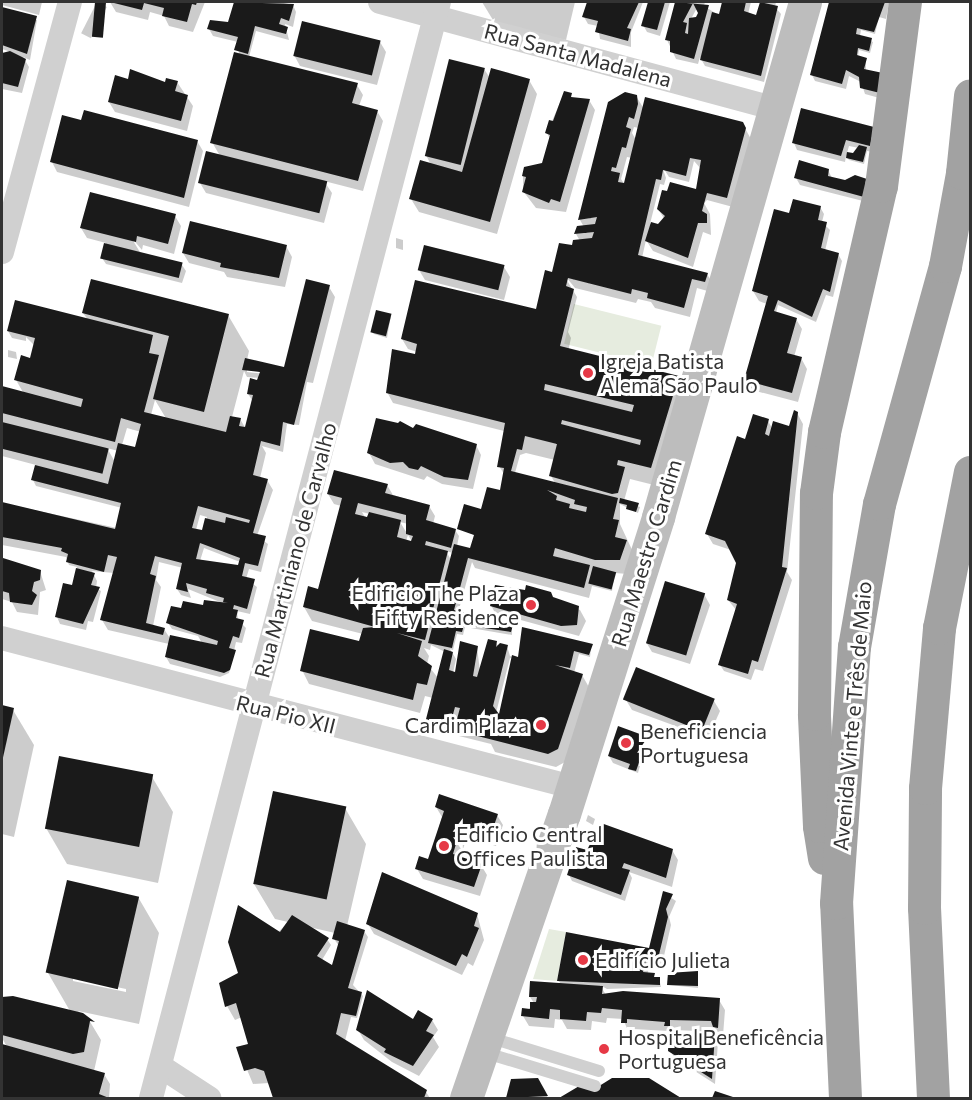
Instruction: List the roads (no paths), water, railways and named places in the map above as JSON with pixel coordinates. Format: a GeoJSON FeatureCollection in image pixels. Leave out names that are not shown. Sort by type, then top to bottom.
{"type":"FeatureCollection","features":[{"type":"Feature","properties":{"kind":"highway"},"geometry":{"type":"LineString","coordinates":[[836,903],[823,854],[816,778],[816,493],[824,432],[874,228],[900,61],[905,2]]}},
{"type":"Feature","properties":{"kind":"highway","name":"Avenida Vinte e Três de Maio"},"geometry":{"type":"LineString","coordinates":[[845,1098],[836,903],[854,647],[866,561],[945,266],[962,173],[970,95]]}},
{"type":"Feature","properties":{"kind":"highway"},"geometry":{"type":"LineString","coordinates":[[933,1098],[924,908],[925,777],[939,628],[970,472]]}},
{"type":"Feature","properties":{"kind":"main road","name":"Rua Maestro Cardim"},"geometry":{"type":"LineString","coordinates":[[466,1098],[572,787],[662,506],[805,2]]}},
{"type":"Feature","properties":{"kind":"street"},"geometry":{"type":"LineString","coordinates":[[2,252],[70,2]]}},
{"type":"Feature","properties":{"kind":"street","name":"Rua Santa Madalena"},"geometry":{"type":"LineString","coordinates":[[380,2],[437,9],[776,109]]}},
{"type":"Feature","properties":{"kind":"street","name":"Rua Martiniano de Carvalho"},"geometry":{"type":"LineString","coordinates":[[151,1098],[437,9]]}},
{"type":"Feature","properties":{"kind":"street","name":"Rua Pio XII"},"geometry":{"type":"LineString","coordinates":[[2,638],[572,787]]}},
{"type":"Feature","properties":{"kind":"street"},"geometry":{"type":"LineString","coordinates":[[159,1066],[209,1098]]}},
{"type":"Feature","properties":{"kind":"lane"},"geometry":{"type":"LineString","coordinates":[[484,1044],[599,1071]]}},
{"type":"Feature","properties":{"kind":"lane"},"geometry":{"type":"LineString","coordinates":[[484,1044],[595,1086]]}},
{"type":"Feature","properties":{"kind":"place","name":"Igreja Batista Alemã São Paulo"},"geometry":{"type":"Point","coordinates":[588,373]}},
{"type":"Feature","properties":{"kind":"place","name":"Edificio The Plaza Fifty Residence"},"geometry":{"type":"Point","coordinates":[531,605]}},
{"type":"Feature","properties":{"kind":"place","name":"Cardim Plaza"},"geometry":{"type":"Point","coordinates":[541,725]}},
{"type":"Feature","properties":{"kind":"place","name":"Beneficiencia Portuguesa"},"geometry":{"type":"Point","coordinates":[626,743]}},
{"type":"Feature","properties":{"kind":"place","name":"Edificio Central Offices Paulista"},"geometry":{"type":"Point","coordinates":[444,846]}},
{"type":"Feature","properties":{"kind":"place","name":"Edifício Julieta"},"geometry":{"type":"Point","coordinates":[583,960]}},
{"type":"Feature","properties":{"kind":"place","name":"Hospital Beneficência Portuguesa"},"geometry":{"type":"Point","coordinates":[604,1049]}}]}
